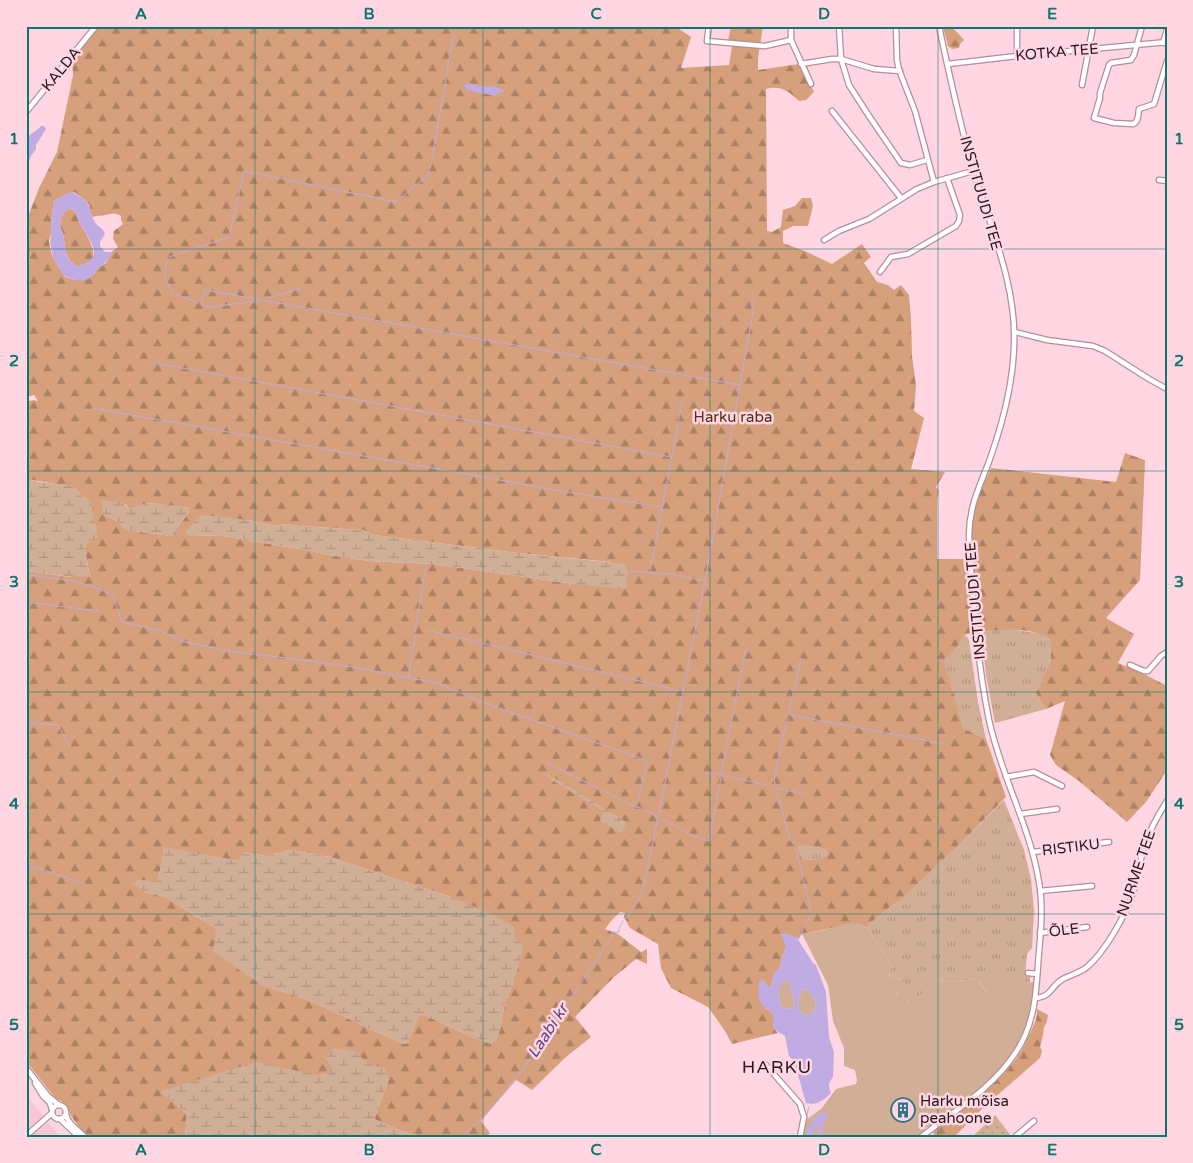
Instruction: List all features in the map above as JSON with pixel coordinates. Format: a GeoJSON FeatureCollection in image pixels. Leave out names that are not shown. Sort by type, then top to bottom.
{"type":"FeatureCollection","features":[{"type":"Feature","properties":{"kind":"street","name":"KALDA"},"geometry":{"type":"LineString","coordinates":[[26,112],[96,26]]}},
{"type":"Feature","properties":{"kind":"street"},"geometry":{"type":"LineString","coordinates":[[709,26],[706,41],[765,46],[791,40]]}},
{"type":"Feature","properties":{"kind":"street"},"geometry":{"type":"LineString","coordinates":[[790,26],[791,40],[811,84]]}},
{"type":"Feature","properties":{"kind":"street"},"geometry":{"type":"LineString","coordinates":[[839,26],[841,59],[849,85],[868,116],[901,163],[910,165],[927,160]]}},
{"type":"Feature","properties":{"kind":"street"},"geometry":{"type":"LineString","coordinates":[[896,26],[897,60],[915,111],[934,182]]}},
{"type":"Feature","properties":{"kind":"street","name":"INSTITUUDI TEE"},"geometry":{"type":"LineString","coordinates":[[921,1137],[984,1088],[1007,1065],[1016,1052],[1026,1033],[1036,998],[1040,933],[1040,891],[1033,852],[1006,777],[992,729],[981,676],[970,557],[969,522],[973,502],[992,454],[1006,406],[1012,374],[1015,332],[1010,294],[1004,268],[965,142],[939,26]]}},
{"type":"Feature","properties":{"kind":"street"},"geometry":{"type":"LineString","coordinates":[[1017,26],[1017,56]]}},
{"type":"Feature","properties":{"kind":"street"},"geometry":{"type":"LineString","coordinates":[[1082,85],[1093,26]]}},
{"type":"Feature","properties":{"kind":"street"},"geometry":{"type":"LineString","coordinates":[[1142,26],[1131,60],[1111,63],[1109,65],[1094,118],[1114,123],[1136,123],[1138,120],[1138,109],[1154,104],[1167,61]]}},
{"type":"Feature","properties":{"kind":"street"},"geometry":{"type":"LineString","coordinates":[[1165,42],[1167,30]]}},
{"type":"Feature","properties":{"kind":"street","name":"KOTKA TEE"},"geometry":{"type":"LineString","coordinates":[[948,64],[1165,42]]}},
{"type":"Feature","properties":{"kind":"street"},"geometry":{"type":"LineString","coordinates":[[801,64],[841,59],[874,69],[900,71]]}},
{"type":"Feature","properties":{"kind":"street"},"geometry":{"type":"LineString","coordinates":[[832,111],[901,198]]}},
{"type":"Feature","properties":{"kind":"street"},"geometry":{"type":"LineString","coordinates":[[824,240],[839,231],[869,220],[917,189],[973,171]]}},
{"type":"Feature","properties":{"kind":"street"},"geometry":{"type":"LineString","coordinates":[[880,272],[891,257],[908,254],[956,226],[960,214],[948,178]]}},
{"type":"Feature","properties":{"kind":"street"},"geometry":{"type":"LineString","coordinates":[[1159,180],[1167,181]]}},
{"type":"Feature","properties":{"kind":"street"},"geometry":{"type":"LineString","coordinates":[[1015,332],[1047,340],[1093,346],[1105,351],[1167,389]]}},
{"type":"Feature","properties":{"kind":"street"},"geometry":{"type":"LineString","coordinates":[[1130,665],[1148,671],[1167,652]]}},
{"type":"Feature","properties":{"kind":"street"},"geometry":{"type":"LineString","coordinates":[[1006,777],[1034,772],[1062,786]]}},
{"type":"Feature","properties":{"kind":"street","name":"NURME TEE"},"geometry":{"type":"LineString","coordinates":[[1036,998],[1048,994],[1056,983],[1087,967],[1106,946],[1128,907],[1145,844],[1157,816],[1167,801]]}},
{"type":"Feature","properties":{"kind":"street"},"geometry":{"type":"LineString","coordinates":[[1020,814],[1057,809]]}},
{"type":"Feature","properties":{"kind":"street","name":"RISTIKU"},"geometry":{"type":"LineString","coordinates":[[1033,852],[1109,842]]}},
{"type":"Feature","properties":{"kind":"street"},"geometry":{"type":"LineString","coordinates":[[1040,891],[1092,886]]}},
{"type":"Feature","properties":{"kind":"street","name":"ÕLE"},"geometry":{"type":"LineString","coordinates":[[1040,933],[1087,927]]}},
{"type":"Feature","properties":{"kind":"street"},"geometry":{"type":"LineString","coordinates":[[1028,973],[1038,974]]}},
{"type":"Feature","properties":{"kind":"street"},"geometry":{"type":"LineString","coordinates":[[764,1064],[800,1104],[804,1116],[800,1137]]}},
{"type":"Feature","properties":{"kind":"street"},"geometry":{"type":"LineString","coordinates":[[28,1070],[48,1096],[64,1108],[68,1122],[85,1137]]}},
{"type":"Feature","properties":{"kind":"street"},"geometry":{"type":"LineString","coordinates":[[28,1070],[40,1092],[52,1106],[52,1112],[79,1137]]}},
{"type":"Feature","properties":{"kind":"street"},"geometry":{"type":"LineString","coordinates":[[32,1132],[55,1107],[59,1106]]}},
{"type":"Feature","properties":{"kind":"street"},"geometry":{"type":"LineString","coordinates":[[26,1136],[49,1121],[63,1118],[66,1114]]}},
{"type":"Feature","properties":{"kind":"street"},"geometry":{"type":"LineString","coordinates":[[1017,1137],[1034,1121]]}},
{"type":"Feature","properties":{"kind":"street"},"geometry":{"type":"LineString","coordinates":[[928,1131],[932,1137]]}},
{"type":"Feature","properties":{"kind":"shaded area"},"geometry":{"type":"Polygon","coordinates":[[[467,83],[488,87],[494,86],[504,91],[503,93],[499,92],[495,96],[467,90],[464,86],[467,83]]]}},
{"type":"Feature","properties":{"kind":"shaded area"},"geometry":{"type":"Polygon","coordinates":[[[41,126],[44,126],[46,129],[36,145],[36,149],[26,168],[27,139],[41,126]]]}},
{"type":"Feature","properties":{"kind":"shaded area"},"geometry":{"type":"Polygon","coordinates":[[[72,192],[85,200],[90,207],[96,224],[105,234],[100,242],[100,246],[105,252],[112,253],[90,278],[82,281],[63,275],[54,260],[51,248],[51,221],[54,201],[72,192]],[[69,209],[64,212],[60,227],[69,259],[78,266],[91,259],[94,251],[74,210],[69,209]]]}},
{"type":"Feature","properties":{"kind":"shaded area"},"geometry":{"type":"Polygon","coordinates":[[[781,933],[797,938],[816,965],[826,992],[829,1037],[834,1052],[833,1077],[829,1085],[831,1093],[823,1100],[813,1104],[806,1103],[794,1061],[789,1056],[785,1036],[775,1030],[773,1026],[773,1013],[764,1007],[759,996],[759,981],[762,979],[768,987],[771,986],[774,974],[780,967],[786,948],[781,933]],[[785,980],[779,990],[778,997],[783,1008],[790,1009],[793,1008],[795,1003],[788,980],[785,980]],[[803,989],[799,998],[800,1010],[806,1015],[811,1015],[816,1005],[813,996],[803,989]]]}},
{"type":"Feature","properties":{"kind":"shaded area"},"geometry":{"type":"Polygon","coordinates":[[[26,1095],[60,1137],[26,1137],[26,1095]]]}},
{"type":"Feature","properties":{"kind":"shaded area"},"geometry":{"type":"Polygon","coordinates":[[[822,1112],[827,1113],[822,1126],[823,1137],[818,1137],[818,1127],[813,1131],[812,1137],[806,1137],[811,1123],[822,1112]]]}},
{"type":"Feature","properties":{"kind":"green space","name":"Harku raba"},"geometry":{"type":"Polygon","coordinates":[[[96,26],[680,26],[679,29],[691,37],[681,68],[729,65],[732,47],[728,41],[731,26],[763,26],[758,70],[799,64],[814,92],[806,100],[799,101],[788,92],[780,89],[766,89],[767,231],[772,232],[781,227],[783,210],[795,206],[802,198],[811,198],[813,206],[808,226],[793,226],[783,231],[783,243],[832,264],[862,244],[871,257],[864,263],[877,282],[888,285],[894,290],[901,285],[909,295],[912,356],[916,386],[914,411],[924,418],[911,469],[945,472],[936,487],[939,491],[937,500],[937,559],[972,559],[972,527],[975,508],[991,468],[1116,482],[1125,453],[1145,460],[1140,580],[1106,618],[1134,634],[1118,663],[1167,686],[1167,770],[1146,802],[1127,822],[1079,781],[1056,765],[1050,755],[1065,701],[1046,709],[1036,693],[1051,660],[1050,639],[1030,631],[1019,630],[997,630],[965,634],[956,649],[943,661],[964,729],[986,739],[1006,797],[904,897],[869,924],[867,928],[857,923],[802,934],[786,948],[780,967],[774,974],[771,986],[768,987],[765,1008],[773,1013],[774,1026],[778,1033],[732,1044],[708,1007],[671,988],[661,968],[658,944],[630,928],[624,917],[625,913],[620,912],[605,929],[618,934],[641,952],[647,949],[647,964],[636,959],[614,977],[575,1017],[591,1037],[566,1057],[532,1090],[516,1080],[481,1121],[490,1133],[486,1137],[425,1137],[401,1131],[374,1119],[389,1079],[354,1051],[332,1067],[328,1074],[162,1092],[187,1114],[185,1137],[87,1137],[65,1105],[55,1098],[26,1061],[26,573],[28,571],[70,577],[74,575],[90,576],[85,551],[86,544],[92,541],[96,523],[92,515],[91,504],[74,487],[26,479],[26,402],[38,401],[34,395],[26,397],[26,222],[39,188],[57,152],[73,75],[72,56],[96,26]],[[74,192],[54,201],[49,240],[54,260],[65,277],[74,280],[88,279],[106,263],[111,252],[118,247],[113,239],[114,231],[123,224],[121,216],[113,214],[93,217],[90,206],[85,200],[74,192]],[[126,504],[109,517],[126,530],[171,536],[190,511],[189,508],[154,504],[144,504],[129,509],[126,504]],[[249,520],[187,535],[223,536],[369,561],[434,564],[574,584],[611,562],[374,535],[363,530],[285,524],[275,526],[249,520]],[[801,845],[797,848],[802,859],[815,860],[828,856],[828,852],[822,848],[801,845]],[[164,848],[157,882],[143,891],[167,898],[217,929],[261,985],[306,999],[403,1044],[408,1043],[418,1017],[422,1014],[481,1041],[500,1030],[505,1002],[514,982],[451,897],[330,857],[291,850],[265,856],[245,852],[239,861],[164,848]]]}},
{"type":"Feature","properties":{"kind":"green space"},"geometry":{"type":"Polygon","coordinates":[[[943,26],[952,28],[964,40],[959,48],[952,49],[948,46],[943,26]]]}},
{"type":"Feature","properties":{"kind":"green space"},"geometry":{"type":"Polygon","coordinates":[[[69,209],[75,211],[93,251],[91,260],[78,266],[69,259],[60,227],[63,214],[69,209]]]}},
{"type":"Feature","properties":{"kind":"green space"},"geometry":{"type":"Polygon","coordinates":[[[26,479],[70,485],[92,504],[92,515],[96,523],[98,539],[86,544],[85,551],[90,577],[74,575],[71,577],[28,571],[26,573],[26,479]]]}},
{"type":"Feature","properties":{"kind":"green space"},"geometry":{"type":"Polygon","coordinates":[[[101,500],[123,502],[129,509],[144,504],[155,504],[190,508],[190,511],[171,536],[126,530],[119,523],[103,516],[101,500]]]}},
{"type":"Feature","properties":{"kind":"green space"},"geometry":{"type":"Polygon","coordinates":[[[203,515],[249,520],[275,526],[285,524],[363,530],[374,535],[627,564],[626,588],[574,584],[434,564],[369,561],[223,536],[187,535],[185,532],[198,517],[203,515]]]}},
{"type":"Feature","properties":{"kind":"green space"},"geometry":{"type":"Polygon","coordinates":[[[1012,629],[1042,634],[1050,639],[1051,660],[1036,693],[1046,709],[995,723],[986,675],[981,632],[1012,629]]]}},
{"type":"Feature","properties":{"kind":"green space"},"geometry":{"type":"Polygon","coordinates":[[[965,634],[969,640],[978,702],[986,739],[964,729],[942,661],[956,649],[965,634]]]}},
{"type":"Feature","properties":{"kind":"green space"},"geometry":{"type":"Polygon","coordinates":[[[548,774],[625,821],[623,832],[619,832],[600,821],[603,811],[547,777],[548,774]]]}},
{"type":"Feature","properties":{"kind":"green space"},"geometry":{"type":"Polygon","coordinates":[[[1004,800],[1024,850],[1031,879],[1034,910],[1032,948],[1027,954],[1025,974],[1030,975],[1030,982],[1006,994],[996,996],[990,995],[975,979],[949,982],[938,979],[929,983],[920,997],[916,995],[908,996],[907,1006],[902,1004],[896,997],[902,980],[888,975],[892,966],[867,928],[869,924],[904,897],[1004,800]]]}},
{"type":"Feature","properties":{"kind":"green space"},"geometry":{"type":"Polygon","coordinates":[[[801,845],[822,848],[828,852],[828,857],[815,860],[801,859],[796,848],[801,845]]]}},
{"type":"Feature","properties":{"kind":"green space"},"geometry":{"type":"Polygon","coordinates":[[[164,847],[239,861],[245,852],[265,856],[291,850],[330,857],[451,897],[492,914],[513,926],[516,939],[523,946],[514,982],[505,1002],[495,1045],[481,1041],[422,1014],[418,1017],[408,1043],[403,1044],[306,999],[261,985],[213,952],[216,929],[167,898],[143,891],[133,883],[135,879],[157,882],[164,847]]]}},
{"type":"Feature","properties":{"kind":"green space"},"geometry":{"type":"Polygon","coordinates":[[[849,923],[857,923],[867,928],[892,966],[888,975],[902,980],[905,984],[896,997],[901,999],[902,1004],[907,1006],[910,992],[916,992],[920,997],[924,982],[929,983],[938,979],[949,982],[975,979],[989,994],[997,996],[1007,993],[989,989],[992,971],[1025,977],[1027,983],[1034,983],[1034,997],[1031,1000],[1033,1003],[1024,1032],[1004,1064],[986,1083],[952,1111],[931,1126],[924,1128],[926,1130],[917,1137],[804,1137],[803,1131],[806,1120],[822,1108],[836,1089],[856,1084],[857,1080],[855,1070],[844,1066],[844,1048],[833,1021],[828,985],[802,934],[849,923]]]}},
{"type":"Feature","properties":{"kind":"green space"},"geometry":{"type":"Polygon","coordinates":[[[788,979],[795,1003],[793,1008],[790,1009],[783,1008],[778,997],[780,986],[784,980],[788,979]]]}},
{"type":"Feature","properties":{"kind":"green space"},"geometry":{"type":"Polygon","coordinates":[[[803,989],[813,996],[816,1005],[811,1015],[806,1015],[800,1010],[799,998],[803,989]]]}},
{"type":"Feature","properties":{"kind":"green space"},"geometry":{"type":"Polygon","coordinates":[[[1037,1009],[1048,1015],[1040,1047],[1042,1051],[1040,1058],[986,1105],[956,1135],[952,1137],[936,1137],[933,1133],[936,1128],[989,1088],[1016,1059],[1036,1020],[1037,1009]]]}},
{"type":"Feature","properties":{"kind":"green space"},"geometry":{"type":"Polygon","coordinates":[[[334,1048],[354,1051],[367,1063],[385,1068],[389,1079],[374,1119],[401,1131],[425,1137],[185,1137],[187,1114],[161,1091],[256,1062],[317,1075],[327,1074],[332,1067],[324,1057],[334,1048]]]}},
{"type":"Feature","properties":{"kind":"green space"},"geometry":{"type":"Polygon","coordinates":[[[995,1115],[1012,1137],[972,1137],[995,1115]]]}},
{"type":"Feature","properties":{"kind":"waterway"},"geometry":{"type":"LineString","coordinates":[[432,159],[454,32]]}},
{"type":"Feature","properties":{"kind":"waterway"},"geometry":{"type":"LineString","coordinates":[[169,257],[229,237],[244,171],[396,202],[428,175],[431,165]]}},
{"type":"Feature","properties":{"kind":"waterway"},"geometry":{"type":"LineString","coordinates":[[167,260],[164,275],[172,292]]}},
{"type":"Feature","properties":{"kind":"waterway"},"geometry":{"type":"LineString","coordinates":[[269,298],[301,288]]}},
{"type":"Feature","properties":{"kind":"waterway"},"geometry":{"type":"LineString","coordinates":[[201,304],[205,290],[740,385]]}},
{"type":"Feature","properties":{"kind":"waterway"},"geometry":{"type":"LineString","coordinates":[[176,294],[198,303]]}},
{"type":"Feature","properties":{"kind":"waterway"},"geometry":{"type":"LineString","coordinates":[[625,919],[641,896],[658,818],[705,581],[753,312],[752,300]]}},
{"type":"Feature","properties":{"kind":"waterway"},"geometry":{"type":"LineString","coordinates":[[201,304],[210,307],[259,301]]}},
{"type":"Feature","properties":{"kind":"waterway"},"geometry":{"type":"LineString","coordinates":[[149,362],[671,457]]}},
{"type":"Feature","properties":{"kind":"waterway"},"geometry":{"type":"LineString","coordinates":[[650,572],[682,402]]}},
{"type":"Feature","properties":{"kind":"waterway"},"geometry":{"type":"LineString","coordinates":[[92,408],[662,507]]}},
{"type":"Feature","properties":{"kind":"waterway"},"geometry":{"type":"LineString","coordinates":[[415,632],[426,565]]}},
{"type":"Feature","properties":{"kind":"waterway"},"geometry":{"type":"LineString","coordinates":[[628,571],[672,574],[704,581]]}},
{"type":"Feature","properties":{"kind":"waterway"},"geometry":{"type":"LineString","coordinates":[[30,575],[74,581],[113,595],[122,622],[159,630],[178,640],[222,650],[348,666],[437,683],[482,702],[645,760],[647,763],[636,807],[641,808]]}},
{"type":"Feature","properties":{"kind":"waterway"},"geometry":{"type":"LineString","coordinates":[[26,602],[98,611]]}},
{"type":"Feature","properties":{"kind":"waterway"},"geometry":{"type":"LineString","coordinates":[[427,630],[681,691]]}},
{"type":"Feature","properties":{"kind":"waterway"},"geometry":{"type":"LineString","coordinates":[[408,678],[415,636]]}},
{"type":"Feature","properties":{"kind":"waterway"},"geometry":{"type":"LineString","coordinates":[[746,648],[721,775],[767,785]]}},
{"type":"Feature","properties":{"kind":"waterway"},"geometry":{"type":"LineString","coordinates":[[801,658],[789,712],[790,715],[945,744]]}},
{"type":"Feature","properties":{"kind":"waterway"},"geometry":{"type":"LineString","coordinates":[[777,789],[774,780],[786,723],[789,719]]}},
{"type":"Feature","properties":{"kind":"waterway"},"geometry":{"type":"LineString","coordinates":[[26,722],[57,725],[69,746]]}},
{"type":"Feature","properties":{"kind":"waterway"},"geometry":{"type":"LineString","coordinates":[[545,762],[636,807]]}},
{"type":"Feature","properties":{"kind":"waterway"},"geometry":{"type":"LineString","coordinates":[[706,773],[718,773]]}},
{"type":"Feature","properties":{"kind":"waterway"},"geometry":{"type":"LineString","coordinates":[[663,820],[694,836],[709,841],[721,778]]}},
{"type":"Feature","properties":{"kind":"waterway"},"geometry":{"type":"LineString","coordinates":[[776,788],[805,794]]}},
{"type":"Feature","properties":{"kind":"waterway"},"geometry":{"type":"LineString","coordinates":[[777,792],[790,840],[794,844]]}},
{"type":"Feature","properties":{"kind":"waterway"},"geometry":{"type":"LineString","coordinates":[[645,810],[657,817]]}},
{"type":"Feature","properties":{"kind":"waterway"},"geometry":{"type":"LineString","coordinates":[[795,848],[812,915],[805,924]]}},
{"type":"Feature","properties":{"kind":"waterway"},"geometry":{"type":"LineString","coordinates":[[26,864],[85,884]]}},
{"type":"Feature","properties":{"kind":"waterway","name":"Laabi kr"},"geometry":{"type":"LineString","coordinates":[[462,1137],[487,1113],[523,1069],[611,938],[613,932],[619,932],[623,921]]}},
{"type":"Feature","properties":{"kind":"waterway"},"geometry":{"type":"LineString","coordinates":[[798,940],[804,927]]}},
{"type":"Feature","properties":{"kind":"waterway"},"geometry":{"type":"LineString","coordinates":[[807,1117],[809,1107]]}},
{"type":"Feature","properties":{"kind":"place","name":"Harku mõisa peahoone"},"geometry":{"type":"Point","coordinates":[903,1110]}},
{"type":"Feature","properties":{"kind":"district","name":"HARKU"},"geometry":{"type":"Point","coordinates":[777,1067]}}]}
